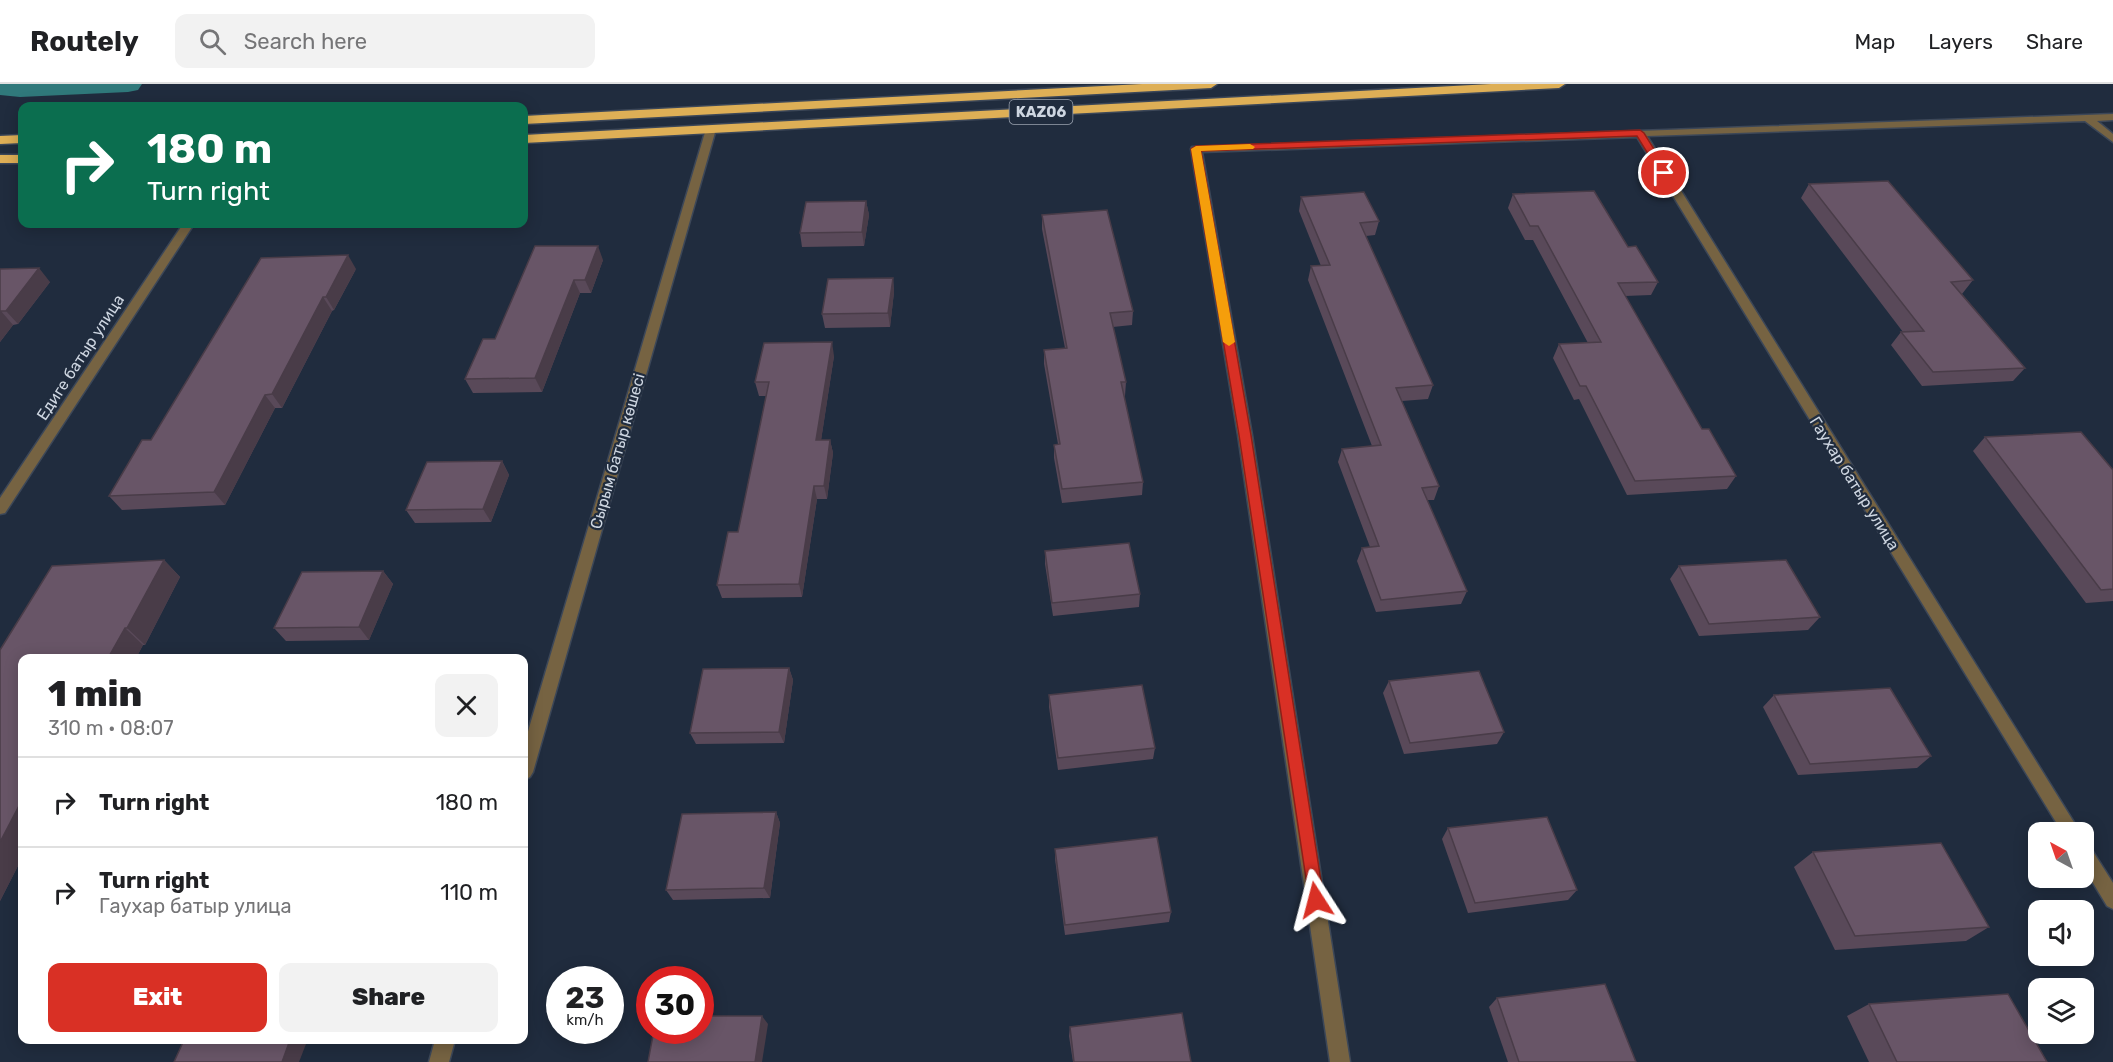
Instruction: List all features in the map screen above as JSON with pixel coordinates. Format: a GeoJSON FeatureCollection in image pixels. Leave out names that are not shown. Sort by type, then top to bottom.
{"type":"FeatureCollection","features":[{"type":"Feature","properties":{"kind":"highway","name":"KАZ06"},"geometry":{"type":"LineString","coordinates":[[528,120],[1212,84]]}},
{"type":"Feature","properties":{"kind":"highway","name":"KАZ06"},"geometry":{"type":"LineString","coordinates":[[528,139],[1559,84]]}},
{"type":"Feature","properties":{"kind":"highway"},"geometry":{"type":"LineString","coordinates":[[0,140],[18,139]]}},
{"type":"Feature","properties":{"kind":"highway"},"geometry":{"type":"LineString","coordinates":[[0,159],[18,159]]}},
{"type":"Feature","properties":{"kind":"street"},"geometry":{"type":"LineString","coordinates":[[2088,117],[2113,139]]}},
{"type":"Feature","properties":{"kind":"street"},"geometry":{"type":"LineString","coordinates":[[1340,1062],[1245,435],[1196,149],[2113,117]]}},
{"type":"Feature","properties":{"kind":"street","name":"Сырым батыр көшесі"},"geometry":{"type":"LineString","coordinates":[[528,758],[711,129]]}},
{"type":"Feature","properties":{"kind":"street","name":"Гаухар батыр улица"},"geometry":{"type":"LineString","coordinates":[[1640,133],[2065,822]]}},
{"type":"Feature","properties":{"kind":"street","name":"Едиге батыр улица"},"geometry":{"type":"LineString","coordinates":[[0,509],[185,228]]}},
{"type":"Feature","properties":{"kind":"street"},"geometry":{"type":"LineString","coordinates":[[2094,869],[2113,900]]}},
{"type":"Feature","properties":{"kind":"street"},"geometry":{"type":"LineString","coordinates":[[439,1062],[445,1044]]}},
{"type":"Feature","properties":{"kind":"building"},"geometry":{"type":"Polygon","coordinates":[[[1888,181],[1973,280],[1951,282],[2025,368],[1933,372],[1901,332],[1924,331],[1809,184],[1888,181]]]}},
{"type":"Feature","properties":{"kind":"building"},"geometry":{"type":"Polygon","coordinates":[[[1594,191],[1628,247],[1636,246],[1658,282],[1618,283],[1702,429],[1709,429],[1736,476],[1635,481],[1586,386],[1580,386],[1559,344],[1601,342],[1538,226],[1530,226],[1513,194],[1594,191]]]}},
{"type":"Feature","properties":{"kind":"building"},"geometry":{"type":"Polygon","coordinates":[[[1364,192],[1379,221],[1360,223],[1433,385],[1396,388],[1439,486],[1422,488],[1467,591],[1381,600],[1362,548],[1379,546],[1342,449],[1381,445],[1311,266],[1330,265],[1301,197],[1364,192]]]}},
{"type":"Feature","properties":{"kind":"building"},"geometry":{"type":"Polygon","coordinates":[[[866,201],[862,232],[800,233],[806,202],[866,201]]]}},
{"type":"Feature","properties":{"kind":"building"},"geometry":{"type":"Polygon","coordinates":[[[1107,210],[1133,311],[1110,313],[1126,382],[1121,382],[1143,482],[1062,489],[1054,445],[1060,444],[1044,350],[1067,348],[1042,215],[1107,210]]]}},
{"type":"Feature","properties":{"kind":"building"},"geometry":{"type":"Polygon","coordinates":[[[535,246],[598,246],[585,280],[574,280],[535,378],[465,379],[483,339],[495,339],[535,246]]]}},
{"type":"Feature","properties":{"kind":"building"},"geometry":{"type":"Polygon","coordinates":[[[348,255],[272,394],[265,395],[214,492],[109,496],[142,440],[151,440],[261,258],[348,255]]]}},
{"type":"Feature","properties":{"kind":"building"},"geometry":{"type":"Polygon","coordinates":[[[39,268],[6,311],[0,312],[0,269],[39,268]]]}},
{"type":"Feature","properties":{"kind":"building"},"geometry":{"type":"Polygon","coordinates":[[[893,278],[888,313],[822,314],[828,279],[893,278]]]}},
{"type":"Feature","properties":{"kind":"building"},"geometry":{"type":"Polygon","coordinates":[[[832,342],[816,440],[830,440],[824,486],[814,486],[799,584],[717,585],[728,532],[738,532],[769,382],[755,382],[764,343],[832,342]]]}},
{"type":"Feature","properties":{"kind":"building"},"geometry":{"type":"Polygon","coordinates":[[[2081,432],[2113,470],[2113,589],[2101,590],[1985,437],[2081,432]]]}},
{"type":"Feature","properties":{"kind":"building"},"geometry":{"type":"Polygon","coordinates":[[[502,461],[483,509],[406,510],[427,462],[502,461]]]}},
{"type":"Feature","properties":{"kind":"building"},"geometry":{"type":"Polygon","coordinates":[[[1129,543],[1140,594],[1052,603],[1045,551],[1129,543]]]}},
{"type":"Feature","properties":{"kind":"building"},"geometry":{"type":"Polygon","coordinates":[[[164,560],[110,654],[18,654],[18,808],[0,842],[0,650],[52,566],[164,560]]]}},
{"type":"Feature","properties":{"kind":"building"},"geometry":{"type":"Polygon","coordinates":[[[1786,560],[1820,617],[1709,624],[1679,566],[1786,560]]]}},
{"type":"Feature","properties":{"kind":"building"},"geometry":{"type":"Polygon","coordinates":[[[383,571],[359,627],[274,628],[302,572],[383,571]]]}},
{"type":"Feature","properties":{"kind":"building"},"geometry":{"type":"Polygon","coordinates":[[[789,668],[779,732],[690,733],[703,669],[789,668]]]}},
{"type":"Feature","properties":{"kind":"building"},"geometry":{"type":"Polygon","coordinates":[[[1479,671],[1504,732],[1410,743],[1389,681],[1479,671]]]}},
{"type":"Feature","properties":{"kind":"building"},"geometry":{"type":"Polygon","coordinates":[[[1142,685],[1155,748],[1058,758],[1049,695],[1142,685]]]}},
{"type":"Feature","properties":{"kind":"building"},"geometry":{"type":"Polygon","coordinates":[[[1890,688],[1931,756],[1810,764],[1774,695],[1890,688]]]}},
{"type":"Feature","properties":{"kind":"building"},"geometry":{"type":"Polygon","coordinates":[[[776,812],[764,888],[666,890],[682,814],[776,812]]]}},
{"type":"Feature","properties":{"kind":"building"},"geometry":{"type":"Polygon","coordinates":[[[1547,817],[1577,890],[1475,903],[1448,828],[1547,817]]]}},
{"type":"Feature","properties":{"kind":"building"},"geometry":{"type":"Polygon","coordinates":[[[1157,837],[1171,912],[1065,925],[1055,849],[1157,837]]]}},
{"type":"Feature","properties":{"kind":"building"},"geometry":{"type":"Polygon","coordinates":[[[1941,843],[1989,927],[1855,936],[1813,852],[1941,843]]]}},
{"type":"Feature","properties":{"kind":"building"},"geometry":{"type":"Polygon","coordinates":[[[1605,984],[1636,1062],[1519,1062],[1497,998],[1605,984]]]}},
{"type":"Feature","properties":{"kind":"building"},"geometry":{"type":"Polygon","coordinates":[[[2008,994],[2028,1029],[2028,1044],[2037,1044],[2047,1062],[1897,1062],[1869,1004],[2008,994]]]}},
{"type":"Feature","properties":{"kind":"building"},"geometry":{"type":"Polygon","coordinates":[[[1182,1013],[1191,1062],[1074,1062],[1070,1027],[1182,1013]]]}},
{"type":"Feature","properties":{"kind":"building"},"geometry":{"type":"Polygon","coordinates":[[[714,1016],[762,1016],[755,1062],[648,1062],[651,1044],[714,1044],[714,1016]]]}},
{"type":"Feature","properties":{"kind":"building"},"geometry":{"type":"Polygon","coordinates":[[[182,1044],[289,1044],[282,1062],[174,1062],[182,1044]]]}},
{"type":"Feature","properties":{"kind":"waterway"},"geometry":{"type":"LineString","coordinates":[[0,87],[20,89],[128,84]]}},
{"type":"Feature","properties":{"kind":"slow traffic"},"geometry":{"type":"LineString","coordinates":[[1229,342],[1196,149],[1250,147]]}},
{"type":"Feature","properties":{"kind":"route"},"geometry":{"type":"LineString","coordinates":[[1316,900],[1245,435],[1196,149],[1640,133],[1664,173]]}}]}
